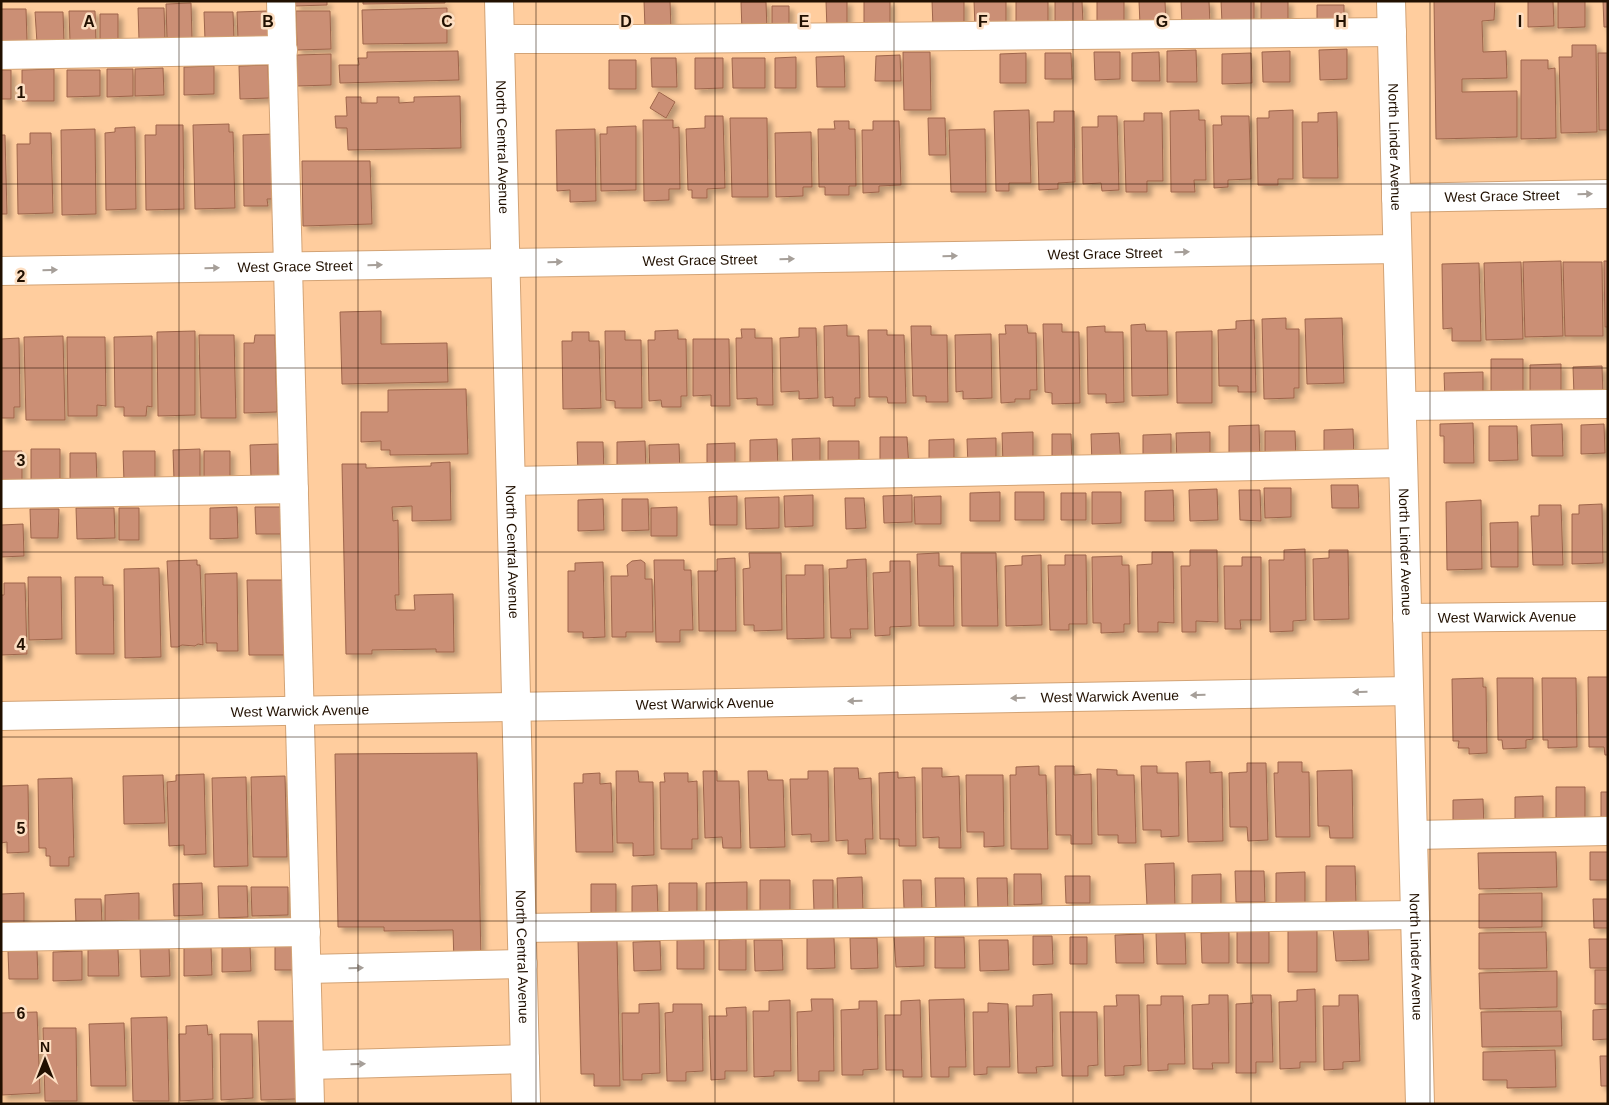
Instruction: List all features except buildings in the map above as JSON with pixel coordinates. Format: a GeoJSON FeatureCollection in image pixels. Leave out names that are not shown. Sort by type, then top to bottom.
{"type":"FeatureCollection","features":[{"type":"Feature","properties":{"kind":"street"},"geometry":{"type":"LineString","coordinates":[[281,1],[310,1104]]}},
{"type":"Feature","properties":{"kind":"street","name":"North Central Avenue"},"geometry":{"type":"LineString","coordinates":[[500,1],[526,1104]]}},
{"type":"Feature","properties":{"kind":"street","name":"North Linder Avenue"},"geometry":{"type":"LineString","coordinates":[[1391,1],[1420,1104]]}},
{"type":"Feature","properties":{"kind":"street"},"geometry":{"type":"LineString","coordinates":[[500,39],[1392,32]]}},
{"type":"Feature","properties":{"kind":"street"},"geometry":{"type":"LineString","coordinates":[[1,55],[283,50]]}},
{"type":"Feature","properties":{"kind":"street","name":"West Grace Street"},"geometry":{"type":"LineString","coordinates":[[1396,198],[1608,194]]}},
{"type":"Feature","properties":{"kind":"street","name":"West Grace Street"},"geometry":{"type":"LineString","coordinates":[[1,271],[1398,249]]}},
{"type":"Feature","properties":{"kind":"street"},"geometry":{"type":"LineString","coordinates":[[1402,406],[1608,404]]}},
{"type":"Feature","properties":{"kind":"street"},"geometry":{"type":"LineString","coordinates":[[511,481],[1403,463]]}},
{"type":"Feature","properties":{"kind":"street"},"geometry":{"type":"LineString","coordinates":[[1,494],[294,489]]}},
{"type":"Feature","properties":{"kind":"street","name":"West Warwick Avenue"},"geometry":{"type":"LineString","coordinates":[[1407,618],[1608,616]]}},
{"type":"Feature","properties":{"kind":"street","name":"West Warwick Avenue"},"geometry":{"type":"LineString","coordinates":[[1,716],[1409,691]]}},
{"type":"Feature","properties":{"kind":"street"},"geometry":{"type":"LineString","coordinates":[[1413,835],[1608,831]]}},
{"type":"Feature","properties":{"kind":"street"},"geometry":{"type":"LineString","coordinates":[[522,928],[1415,915]]}},
{"type":"Feature","properties":{"kind":"street"},"geometry":{"type":"LineString","coordinates":[[1,937],[306,932]]}},
{"type":"Feature","properties":{"kind":"street"},"geometry":{"type":"LineString","coordinates":[[307,969],[523,964]]}},
{"type":"Feature","properties":{"kind":"street"},"geometry":{"type":"LineString","coordinates":[[309,1065],[525,1059]]}}]}
